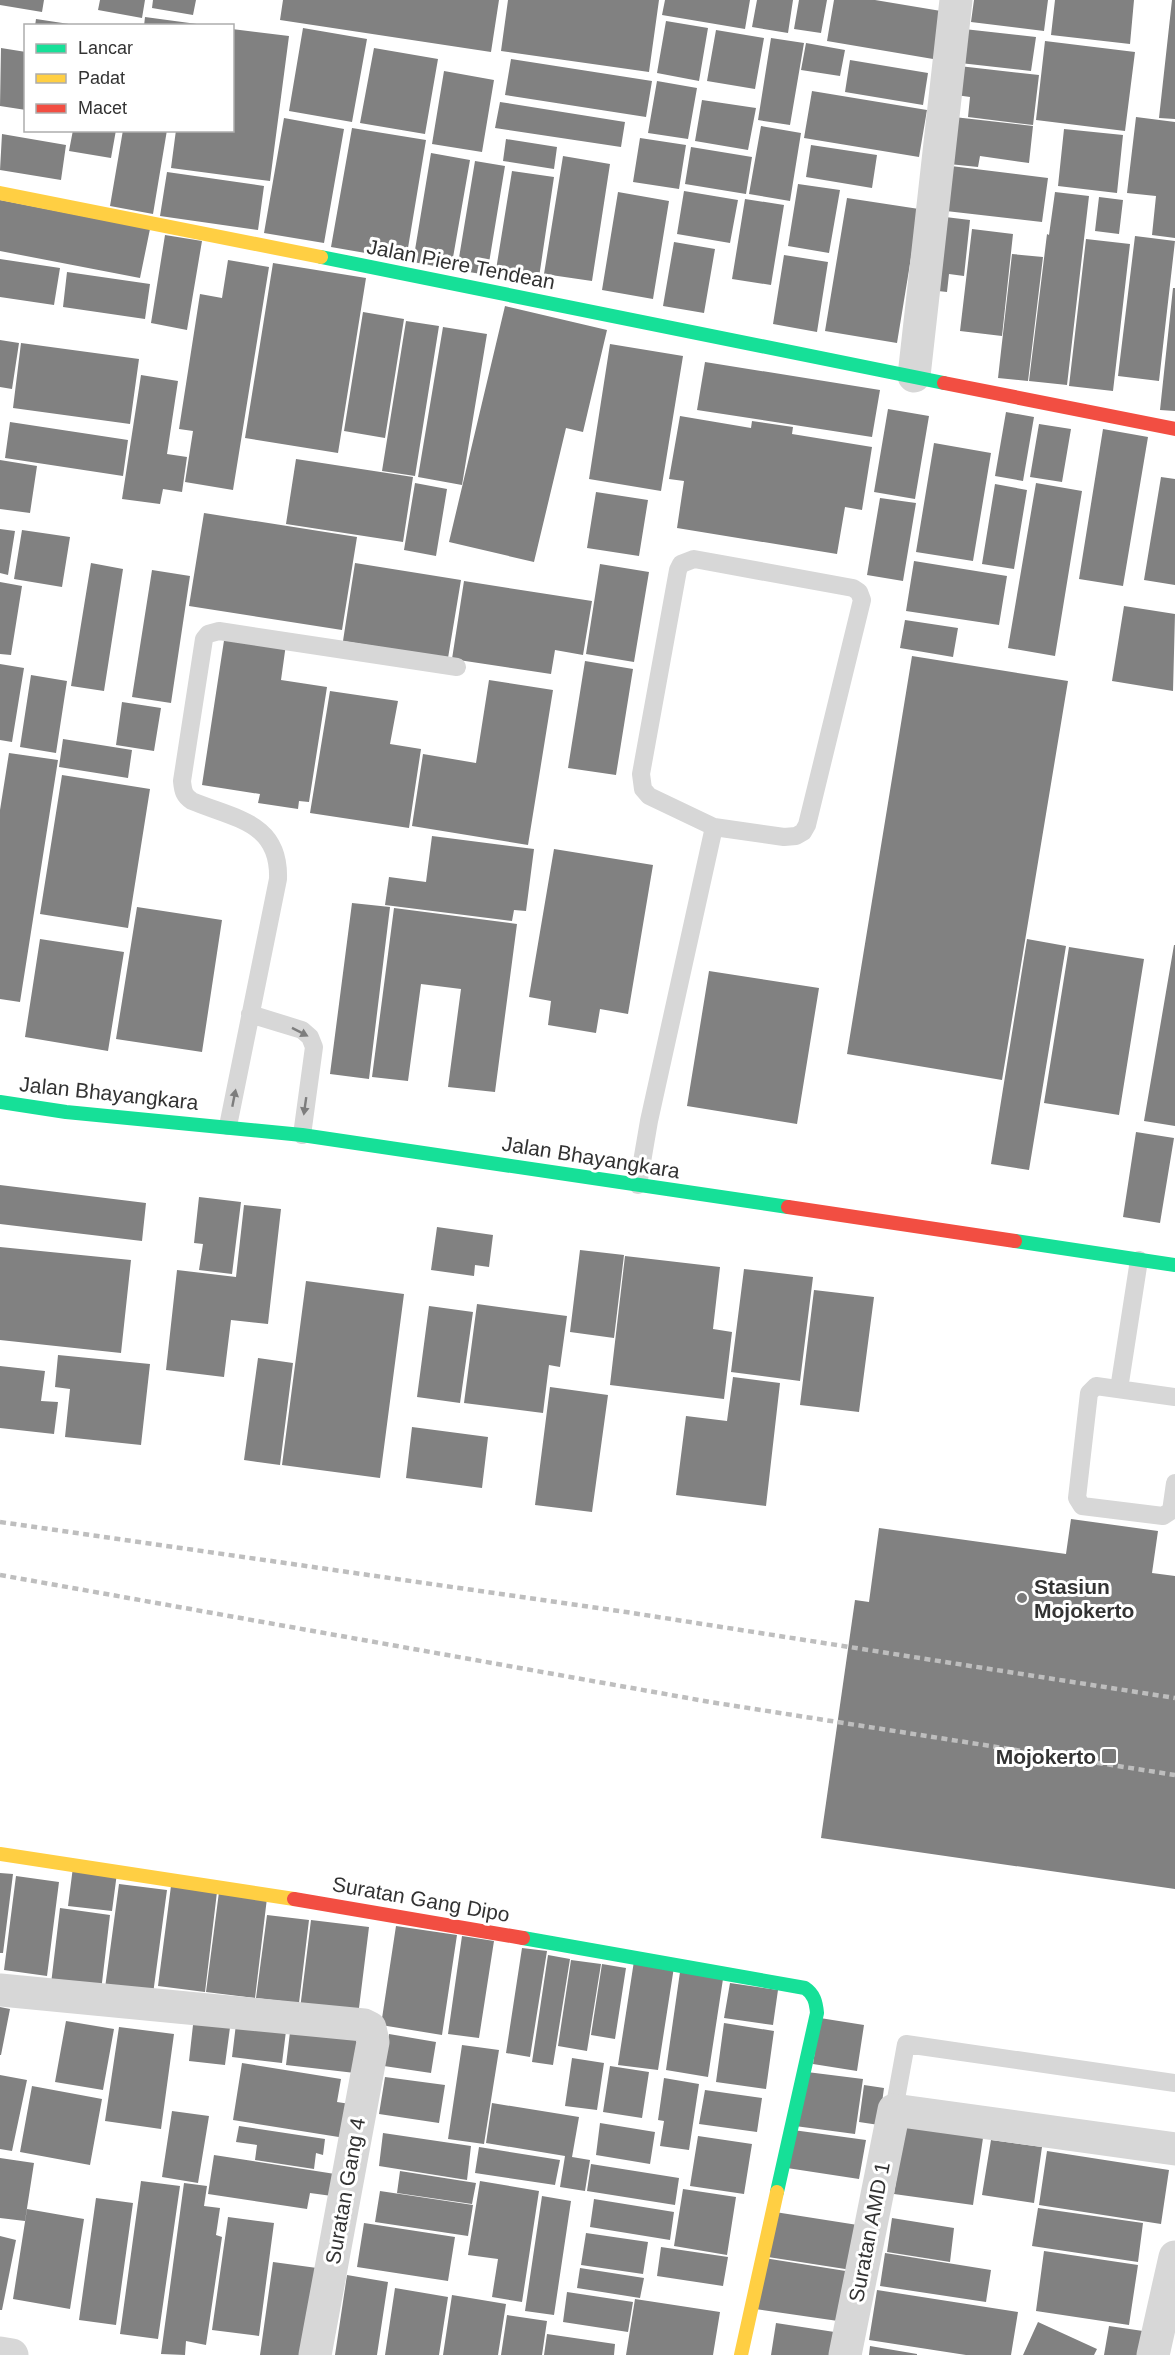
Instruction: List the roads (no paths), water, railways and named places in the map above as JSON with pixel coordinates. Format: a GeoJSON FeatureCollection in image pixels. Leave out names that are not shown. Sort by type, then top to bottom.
{"type":"FeatureCollection","features":[{"type":"Feature","properties":{"kind":"street"},"geometry":{"type":"LineString","coordinates":[[915,376],[956,0]]}},
{"type":"Feature","properties":{"kind":"street","name":"Jalan Piere Tendean"},"geometry":{"type":"LineString","coordinates":[[0,193],[1175,429]]}},
{"type":"Feature","properties":{"kind":"street","name":"Jalan Bhayangkara"},"geometry":{"type":"LineString","coordinates":[[0,1102],[66,1112],[302,1135],[1175,1265]]}},
{"type":"Feature","properties":{"kind":"street"},"geometry":{"type":"LineString","coordinates":[[0,1114],[66,1112]]}},
{"type":"Feature","properties":{"kind":"street","name":"Suratan Gang Dipo"},"geometry":{"type":"LineString","coordinates":[[0,1854],[180,1880],[805,1988],[815,2000],[817,2013],[741,2355]]}},
{"type":"Feature","properties":{"kind":"street","name":"Suratan Gang 4"},"geometry":{"type":"LineString","coordinates":[[0,1990],[364,2025],[370,2028],[373,2042],[315,2355]]}},
{"type":"Feature","properties":{"kind":"street"},"geometry":{"type":"LineString","coordinates":[[894,2110],[1175,2149]]}},
{"type":"Feature","properties":{"kind":"street","name":"Suratan AMD 1"},"geometry":{"type":"LineString","coordinates":[[845,2355],[894,2110]]}},
{"type":"Feature","properties":{"kind":"street"},"geometry":{"type":"LineString","coordinates":[[1153,2355],[1175,2257]]}},
{"type":"Feature","properties":{"kind":"street"},"geometry":{"type":"LineString","coordinates":[[0,2353],[12,2355]]}},
{"type":"Feature","properties":{"kind":"lane"},"geometry":{"type":"LineString","coordinates":[[694,559],[853,588],[859,592],[862,600],[807,825],[803,832],[796,836],[784,837],[714,827],[649,796],[643,789],[641,781],[678,570],[681,564],[694,559]]}},
{"type":"Feature","properties":{"kind":"lane"},"geometry":{"type":"LineString","coordinates":[[228,1126],[278,879],[278,863],[267,837],[256,827],[185,797],[182,782],[204,639],[208,634],[219,631],[457,667]]}},
{"type":"Feature","properties":{"kind":"lane"},"geometry":{"type":"LineString","coordinates":[[638,1185],[649,1120],[714,827]]}},
{"type":"Feature","properties":{"kind":"lane"},"geometry":{"type":"LineString","coordinates":[[250,1014],[302,1030],[310,1037],[314,1047],[302,1135]]}},
{"type":"Feature","properties":{"kind":"lane"},"geometry":{"type":"LineString","coordinates":[[1119,1389],[1139,1260]]}},
{"type":"Feature","properties":{"kind":"lane"},"geometry":{"type":"LineString","coordinates":[[1175,1397],[1096,1386],[1089,1394],[1077,1498],[1082,1506],[1163,1516],[1171,1511],[1175,1483]]}},
{"type":"Feature","properties":{"kind":"lane"},"geometry":{"type":"LineString","coordinates":[[894,2110],[906,2044],[1175,2083]]}},
{"type":"Feature","properties":{"kind":"railway"},"geometry":{"type":"LineString","coordinates":[[0,1522],[626,1612],[1175,1698]]}},
{"type":"Feature","properties":{"kind":"railway"},"geometry":{"type":"LineString","coordinates":[[0,1575],[710,1702],[1175,1775]]}},
{"type":"Feature","properties":{"kind":"place","name":"Stasiun Mojokerto"},"geometry":{"type":"Point","coordinates":[1022,1598]}},
{"type":"Feature","properties":{"kind":"place","name":"Mojokerto"},"geometry":{"type":"Point","coordinates":[1109,1756]}}]}
